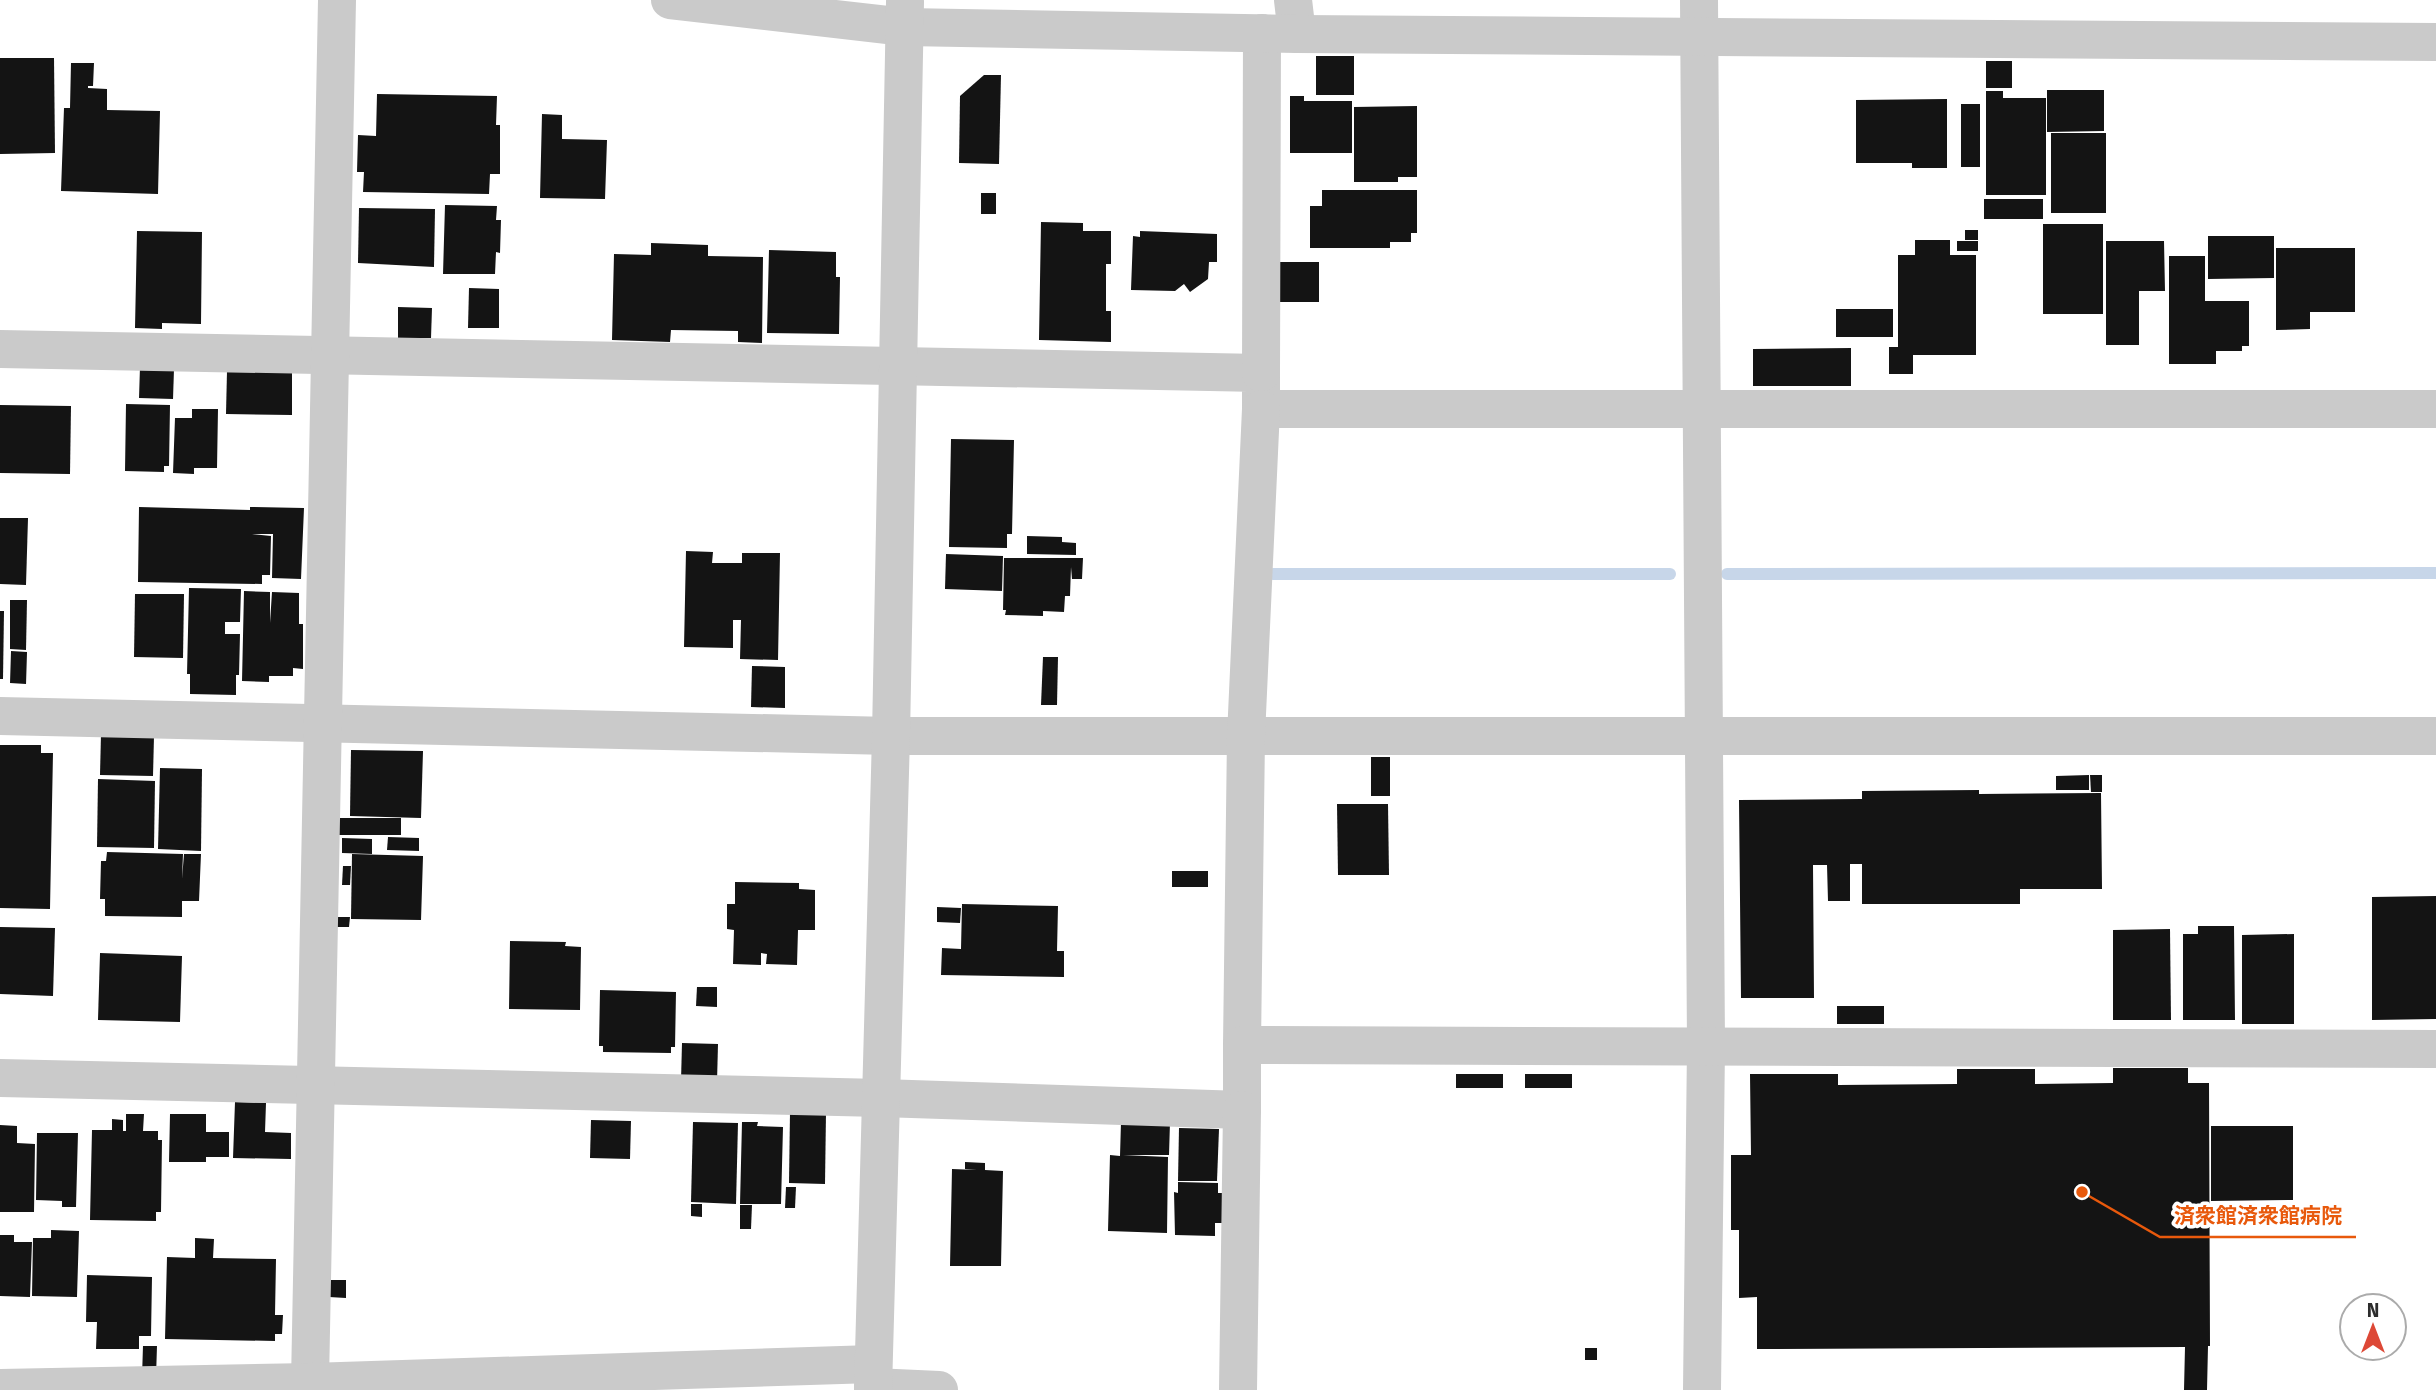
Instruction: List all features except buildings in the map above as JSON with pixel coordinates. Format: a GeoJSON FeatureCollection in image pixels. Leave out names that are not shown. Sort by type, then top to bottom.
{"type":"FeatureCollection","features":[{"type":"Feature","properties":{"kind":"street"},"geometry":{"type":"LineString","coordinates":[[310,1382],[337,0]]}},
{"type":"Feature","properties":{"kind":"street"},"geometry":{"type":"LineString","coordinates":[[670,0],[905,13],[1284,22],[1700,18],[2436,41]]}},
{"type":"Feature","properties":{"kind":"street"},"geometry":{"type":"LineString","coordinates":[[873,1380],[891,736],[905,13]]}},
{"type":"Feature","properties":{"kind":"street"},"geometry":{"type":"LineString","coordinates":[[1700,18],[1706,1046],[1702,1390]]}},
{"type":"Feature","properties":{"kind":"street"},"geometry":{"type":"LineString","coordinates":[[1238,1390],[1246,736],[1261,391],[1284,22]]}},
{"type":"Feature","properties":{"kind":"street"},"geometry":{"type":"LineString","coordinates":[[0,349],[898,366],[1261,391],[1702,408],[2436,409]]}},
{"type":"Feature","properties":{"kind":"street"},"geometry":{"type":"LineString","coordinates":[[0,716],[891,736],[2436,736]]}},
{"type":"Feature","properties":{"kind":"street"},"geometry":{"type":"LineString","coordinates":[[1242,1045],[2436,1049]]}},
{"type":"Feature","properties":{"kind":"street"},"geometry":{"type":"LineString","coordinates":[[0,1078],[881,1098],[1242,1110]]}},
{"type":"Feature","properties":{"kind":"street"},"geometry":{"type":"LineString","coordinates":[[0,1388],[310,1382],[873,1380],[939,1390]]}},
{"type":"Feature","properties":{"kind":"waterway"},"geometry":{"type":"LineString","coordinates":[[1727,574],[2436,573]]}},
{"type":"Feature","properties":{"kind":"waterway"},"geometry":{"type":"LineString","coordinates":[[1273,574],[1670,574]]}},
{"type":"Feature","properties":{"kind":"place","name":"済衆館済衆館病院"},"geometry":{"type":"Point","coordinates":[2082,1192]}}]}
